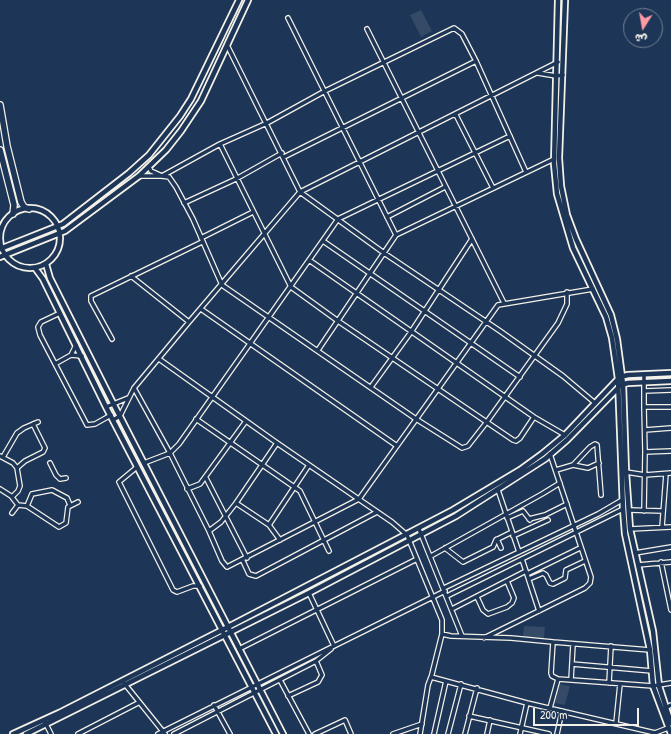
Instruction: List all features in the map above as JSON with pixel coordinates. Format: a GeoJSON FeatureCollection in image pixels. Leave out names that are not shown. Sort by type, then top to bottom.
{"type":"FeatureCollection","features":[{"type":"Feature","properties":{"kind":"highway"},"geometry":{"type":"LineString","coordinates":[[0,105],[7,146],[21,202],[24,207],[29,209]]}},
{"type":"Feature","properties":{"kind":"highway"},"geometry":{"type":"LineString","coordinates":[[0,150],[14,205],[13,214]]}},
{"type":"Feature","properties":{"kind":"main road"},"geometry":{"type":"LineString","coordinates":[[1,248],[57,226],[129,173],[149,155],[166,135],[191,99],[239,0]]}},
{"type":"Feature","properties":{"kind":"main road"},"geometry":{"type":"LineString","coordinates":[[0,257],[60,234],[149,167],[181,131],[196,108],[248,0]]}},
{"type":"Feature","properties":{"kind":"main road"},"geometry":{"type":"LineString","coordinates":[[558,0],[554,159],[557,194],[562,216],[573,248],[606,317],[612,338],[618,379],[622,500],[625,534],[650,650],[653,686],[671,734]]}},
{"type":"Feature","properties":{"kind":"main road"},"geometry":{"type":"LineString","coordinates":[[565,0],[559,158],[564,200],[576,239],[611,315],[617,339],[623,376],[626,472],[630,529],[655,643],[659,686],[671,723]]}},
{"type":"Feature","properties":{"kind":"main road"},"geometry":{"type":"LineString","coordinates":[[29,209],[46,213],[57,226],[60,234],[57,251],[46,264],[35,268],[21,267],[14,264],[5,255],[1,248],[1,233],[3,226],[13,214],[21,210],[29,209]]}},
{"type":"Feature","properties":{"kind":"main road"},"geometry":{"type":"LineString","coordinates":[[46,264],[50,278],[113,403],[283,734]]}},
{"type":"Feature","properties":{"kind":"main road"},"geometry":{"type":"LineString","coordinates":[[35,268],[43,279],[106,407],[226,635],[276,734]]}},
{"type":"Feature","properties":{"kind":"main road"},"geometry":{"type":"LineString","coordinates":[[26,734],[47,725],[228,627],[419,530],[520,470],[565,435],[618,379],[623,376],[671,373]]}},
{"type":"Feature","properties":{"kind":"main road"},"geometry":{"type":"LineString","coordinates":[[13,734],[226,635],[422,535],[498,490],[550,454],[567,440],[623,384],[671,381]]}},
{"type":"Feature","properties":{"kind":"main road"},"geometry":{"type":"LineString","coordinates":[[269,720],[274,717]]}},
{"type":"Feature","properties":{"kind":"street"},"geometry":{"type":"LineString","coordinates":[[288,18],[396,235]]}},
{"type":"Feature","properties":{"kind":"street"},"geometry":{"type":"LineString","coordinates":[[162,176],[220,144],[267,123],[325,91],[454,28],[462,34],[476,61],[493,95],[526,172]]}},
{"type":"Feature","properties":{"kind":"street"},"geometry":{"type":"LineString","coordinates":[[367,29],[504,303]]}},
{"type":"Feature","properties":{"kind":"street"},"geometry":{"type":"LineString","coordinates":[[227,46],[267,123],[300,192],[384,253],[487,323],[500,330],[563,376],[595,404]]}},
{"type":"Feature","properties":{"kind":"street"},"geometry":{"type":"LineString","coordinates":[[184,203],[476,61]]}},
{"type":"Feature","properties":{"kind":"street"},"geometry":{"type":"LineString","coordinates":[[60,313],[41,322],[38,328],[87,425],[90,426],[120,416],[134,388],[300,192],[419,134],[557,62],[563,61]]}},
{"type":"Feature","properties":{"kind":"street"},"geometry":{"type":"LineString","coordinates":[[538,73],[556,76],[563,75]]}},
{"type":"Feature","properties":{"kind":"street"},"geometry":{"type":"LineString","coordinates":[[456,115],[473,153],[493,188]]}},
{"type":"Feature","properties":{"kind":"street"},"geometry":{"type":"LineString","coordinates":[[144,463],[170,453],[179,444],[338,219],[510,136]]}},
{"type":"Feature","properties":{"kind":"street"},"geometry":{"type":"LineString","coordinates":[[220,144],[236,179],[291,287],[486,423],[516,441],[534,418]]}},
{"type":"Feature","properties":{"kind":"street"},"geometry":{"type":"LineString","coordinates":[[318,350],[396,235],[554,159]]}},
{"type":"Feature","properties":{"kind":"street"},"geometry":{"type":"LineString","coordinates":[[149,167],[151,171],[162,176]]}},
{"type":"Feature","properties":{"kind":"street"},"geometry":{"type":"LineString","coordinates":[[139,176],[169,177],[184,203],[222,285],[416,419],[464,448],[468,446],[486,423],[565,312],[568,292]]}},
{"type":"Feature","properties":{"kind":"street"},"geometry":{"type":"LineString","coordinates":[[387,217],[445,187]]}},
{"type":"Feature","properties":{"kind":"street"},"geometry":{"type":"LineString","coordinates":[[112,339],[91,301],[91,296],[202,240],[253,212]]}},
{"type":"Feature","properties":{"kind":"street"},"geometry":{"type":"LineString","coordinates":[[370,387],[411,332],[472,239]]}},
{"type":"Feature","properties":{"kind":"street"},"geometry":{"type":"LineString","coordinates":[[323,241],[520,377]]}},
{"type":"Feature","properties":{"kind":"street"},"geometry":{"type":"LineString","coordinates":[[309,260],[534,418],[565,435]]}},
{"type":"Feature","properties":{"kind":"street"},"geometry":{"type":"LineString","coordinates":[[131,276],[189,322]]}},
{"type":"Feature","properties":{"kind":"street"},"geometry":{"type":"LineString","coordinates":[[134,388],[170,453],[209,531],[222,561],[227,567],[242,561],[359,499],[487,323],[494,310],[504,303],[593,289]]}},
{"type":"Feature","properties":{"kind":"street"},"geometry":{"type":"LineString","coordinates":[[201,309],[397,446]]}},
{"type":"Feature","properties":{"kind":"street"},"geometry":{"type":"LineString","coordinates":[[55,364],[71,355],[76,346]]}},
{"type":"Feature","properties":{"kind":"street"},"geometry":{"type":"LineString","coordinates":[[71,355],[82,356]]}},
{"type":"Feature","properties":{"kind":"street"},"geometry":{"type":"LineString","coordinates":[[159,359],[309,466],[392,522],[407,535],[442,620],[442,634],[428,685],[420,734]]}},
{"type":"Feature","properties":{"kind":"street"},"geometry":{"type":"LineString","coordinates":[[644,374],[646,452],[644,511]]}},
{"type":"Feature","properties":{"kind":"street"},"geometry":{"type":"LineString","coordinates":[[644,391],[671,390]]}},
{"type":"Feature","properties":{"kind":"street"},"geometry":{"type":"LineString","coordinates":[[106,407],[128,398]]}},
{"type":"Feature","properties":{"kind":"street"},"geometry":{"type":"LineString","coordinates":[[644,407],[671,407]]}},
{"type":"Feature","properties":{"kind":"street"},"geometry":{"type":"LineString","coordinates":[[196,419],[302,493],[329,551]]}},
{"type":"Feature","properties":{"kind":"street"},"geometry":{"type":"LineString","coordinates":[[188,489],[200,484],[206,478],[246,421]]}},
{"type":"Feature","properties":{"kind":"street"},"geometry":{"type":"LineString","coordinates":[[18,468],[1,457],[17,434],[24,428],[38,422]]}},
{"type":"Feature","properties":{"kind":"street"},"geometry":{"type":"LineString","coordinates":[[18,468],[25,461],[43,452],[44,448],[33,424]]}},
{"type":"Feature","properties":{"kind":"street"},"geometry":{"type":"LineString","coordinates":[[645,430],[671,428]]}},
{"type":"Feature","properties":{"kind":"street"},"geometry":{"type":"LineString","coordinates":[[209,531],[236,503],[277,443]]}},
{"type":"Feature","properties":{"kind":"street"},"geometry":{"type":"LineString","coordinates":[[573,465],[590,447],[595,444],[598,448],[601,495]]}},
{"type":"Feature","properties":{"kind":"street"},"geometry":{"type":"LineString","coordinates":[[646,452],[671,451]]}},
{"type":"Feature","properties":{"kind":"street"},"geometry":{"type":"LineString","coordinates":[[484,638],[589,585],[591,577],[580,548],[574,525],[550,454]]}},
{"type":"Feature","properties":{"kind":"street"},"geometry":{"type":"LineString","coordinates":[[50,463],[56,475],[60,479],[66,478]]}},
{"type":"Feature","properties":{"kind":"street"},"geometry":{"type":"LineString","coordinates":[[556,470],[573,465],[588,468],[599,463]]}},
{"type":"Feature","properties":{"kind":"street"},"geometry":{"type":"LineString","coordinates":[[269,525],[309,466]]}},
{"type":"Feature","properties":{"kind":"street"},"geometry":{"type":"LineString","coordinates":[[137,467],[132,473],[120,480],[120,484],[173,590],[176,592],[193,586],[200,586]]}},
{"type":"Feature","properties":{"kind":"street"},"geometry":{"type":"LineString","coordinates":[[12,497],[18,491],[20,486],[18,468]]}},
{"type":"Feature","properties":{"kind":"street"},"geometry":{"type":"LineString","coordinates":[[132,473],[140,472]]}},
{"type":"Feature","properties":{"kind":"street"},"geometry":{"type":"LineString","coordinates":[[626,472],[645,475],[671,473]]}},
{"type":"Feature","properties":{"kind":"street"},"geometry":{"type":"LineString","coordinates":[[662,527],[666,474]]}},
{"type":"Feature","properties":{"kind":"street"},"geometry":{"type":"LineString","coordinates":[[206,478],[247,558]]}},
{"type":"Feature","properties":{"kind":"street"},"geometry":{"type":"LineString","coordinates":[[431,556],[506,516],[560,483]]}},
{"type":"Feature","properties":{"kind":"street"},"geometry":{"type":"LineString","coordinates":[[0,489],[12,497],[18,504],[28,506],[59,527],[66,523],[68,507],[78,502]]}},
{"type":"Feature","properties":{"kind":"street"},"geometry":{"type":"LineString","coordinates":[[28,506],[32,494],[52,490],[67,498],[70,505]]}},
{"type":"Feature","properties":{"kind":"street"},"geometry":{"type":"LineString","coordinates":[[498,490],[519,552]]}},
{"type":"Feature","properties":{"kind":"street"},"geometry":{"type":"LineString","coordinates":[[158,734],[164,733],[214,705],[433,597],[622,500]]}},
{"type":"Feature","properties":{"kind":"street"},"geometry":{"type":"LineString","coordinates":[[236,503],[269,525],[280,540]]}},
{"type":"Feature","properties":{"kind":"street"},"geometry":{"type":"LineString","coordinates":[[12,513],[18,504]]}},
{"type":"Feature","properties":{"kind":"street"},"geometry":{"type":"LineString","coordinates":[[506,516],[523,511],[530,520],[545,515],[567,504]]}},
{"type":"Feature","properties":{"kind":"street"},"geometry":{"type":"LineString","coordinates":[[447,596],[623,509]]}},
{"type":"Feature","properties":{"kind":"street"},"geometry":{"type":"LineString","coordinates":[[629,510],[663,511]]}},
{"type":"Feature","properties":{"kind":"street"},"geometry":{"type":"LineString","coordinates":[[242,561],[249,574],[256,576],[377,512]]}},
{"type":"Feature","properties":{"kind":"street"},"geometry":{"type":"LineString","coordinates":[[496,539],[548,520]]}},
{"type":"Feature","properties":{"kind":"street"},"geometry":{"type":"LineString","coordinates":[[630,529],[671,527]]}},
{"type":"Feature","properties":{"kind":"street"},"geometry":{"type":"LineString","coordinates":[[419,530],[445,590],[462,636]]}},
{"type":"Feature","properties":{"kind":"street"},"geometry":{"type":"LineString","coordinates":[[445,548],[455,555],[459,561],[463,562],[493,547],[496,539]]}},
{"type":"Feature","properties":{"kind":"street"},"geometry":{"type":"LineString","coordinates":[[496,539],[501,548]]}},
{"type":"Feature","properties":{"kind":"street"},"geometry":{"type":"LineString","coordinates":[[635,553],[671,547]]}},
{"type":"Feature","properties":{"kind":"street"},"geometry":{"type":"LineString","coordinates":[[452,609],[507,581],[580,548]]}},
{"type":"Feature","properties":{"kind":"street"},"geometry":{"type":"LineString","coordinates":[[239,649],[417,559]]}},
{"type":"Feature","properties":{"kind":"street"},"geometry":{"type":"LineString","coordinates":[[522,559],[539,611]]}},
{"type":"Feature","properties":{"kind":"street"},"geometry":{"type":"LineString","coordinates":[[529,579],[543,573],[553,584],[565,578],[566,570],[585,561]]}},
{"type":"Feature","properties":{"kind":"street"},"geometry":{"type":"LineString","coordinates":[[661,562],[671,610]]}},
{"type":"Feature","properties":{"kind":"street"},"geometry":{"type":"LineString","coordinates":[[638,565],[671,562]]}},
{"type":"Feature","properties":{"kind":"street"},"geometry":{"type":"LineString","coordinates":[[193,586],[197,580]]}},
{"type":"Feature","properties":{"kind":"street"},"geometry":{"type":"LineString","coordinates":[[477,597],[483,610],[488,614],[507,607],[512,603],[514,598],[507,581]]}},
{"type":"Feature","properties":{"kind":"street"},"geometry":{"type":"LineString","coordinates":[[309,593],[334,646]]}},
{"type":"Feature","properties":{"kind":"street"},"geometry":{"type":"LineString","coordinates":[[442,634],[484,638],[511,638],[650,650]]}},
{"type":"Feature","properties":{"kind":"street"},"geometry":{"type":"LineString","coordinates":[[553,642],[551,673],[552,676],[558,679],[653,686],[671,683]]}},
{"type":"Feature","properties":{"kind":"street"},"geometry":{"type":"LineString","coordinates":[[571,680],[573,644]]}},
{"type":"Feature","properties":{"kind":"street"},"geometry":{"type":"LineString","coordinates":[[174,734],[316,661],[324,656],[334,646]]}},
{"type":"Feature","properties":{"kind":"street"},"geometry":{"type":"LineString","coordinates":[[609,683],[611,646]]}},
{"type":"Feature","properties":{"kind":"street"},"geometry":{"type":"LineString","coordinates":[[288,696],[318,682],[322,675],[316,661]]}},
{"type":"Feature","properties":{"kind":"street"},"geometry":{"type":"LineString","coordinates":[[572,664],[652,671]]}},
{"type":"Feature","properties":{"kind":"street"},"geometry":{"type":"LineString","coordinates":[[431,678],[446,680],[527,703],[655,733],[668,728]]}},
{"type":"Feature","properties":{"kind":"street"},"geometry":{"type":"LineString","coordinates":[[550,708],[558,679]]}},
{"type":"Feature","properties":{"kind":"street"},"geometry":{"type":"LineString","coordinates":[[280,680],[309,734]]}},
{"type":"Feature","properties":{"kind":"street"},"geometry":{"type":"LineString","coordinates":[[434,734],[446,680]]}},
{"type":"Feature","properties":{"kind":"street"},"geometry":{"type":"LineString","coordinates":[[124,683],[138,703],[164,733]]}},
{"type":"Feature","properties":{"kind":"street"},"geometry":{"type":"LineString","coordinates":[[448,734],[461,684]]}},
{"type":"Feature","properties":{"kind":"street"},"geometry":{"type":"LineString","coordinates":[[616,723],[620,684]]}},
{"type":"Feature","properties":{"kind":"street"},"geometry":{"type":"LineString","coordinates":[[465,734],[476,688]]}},
{"type":"Feature","properties":{"kind":"street"},"geometry":{"type":"LineString","coordinates":[[78,734],[138,703]]}},
{"type":"Feature","properties":{"kind":"street"},"geometry":{"type":"LineString","coordinates":[[520,734],[527,703]]}},
{"type":"Feature","properties":{"kind":"street"},"geometry":{"type":"LineString","coordinates":[[214,705],[230,734]]}},
{"type":"Feature","properties":{"kind":"street"},"geometry":{"type":"LineString","coordinates":[[665,708],[671,705]]}},
{"type":"Feature","properties":{"kind":"street"},"geometry":{"type":"LineString","coordinates":[[557,734],[562,711]]}},
{"type":"Feature","properties":{"kind":"street"},"geometry":{"type":"LineString","coordinates":[[469,716],[550,734]]}},
{"type":"Feature","properties":{"kind":"street"},"geometry":{"type":"LineString","coordinates":[[44,720],[51,734]]}},
{"type":"Feature","properties":{"kind":"street"},"geometry":{"type":"LineString","coordinates":[[314,734],[345,720],[351,734]]}},
{"type":"Feature","properties":{"kind":"street"},"geometry":{"type":"LineString","coordinates":[[488,734],[490,720]]}},
{"type":"Feature","properties":{"kind":"street"},"geometry":{"type":"LineString","coordinates":[[393,734],[422,724]]}},
{"type":"Feature","properties":{"kind":"shaded area"},"geometry":{"type":"Polygon","coordinates":[[[421,10],[432,31],[421,37],[410,15],[421,10]]]}},
{"type":"Feature","properties":{"kind":"shaded area"},"geometry":{"type":"Polygon","coordinates":[[[524,626],[545,627],[544,638],[523,637],[524,626]]]}},
{"type":"Feature","properties":{"kind":"shaded area"},"geometry":{"type":"Polygon","coordinates":[[[559,684],[570,686],[565,705],[555,703],[559,684]]]}}]}
